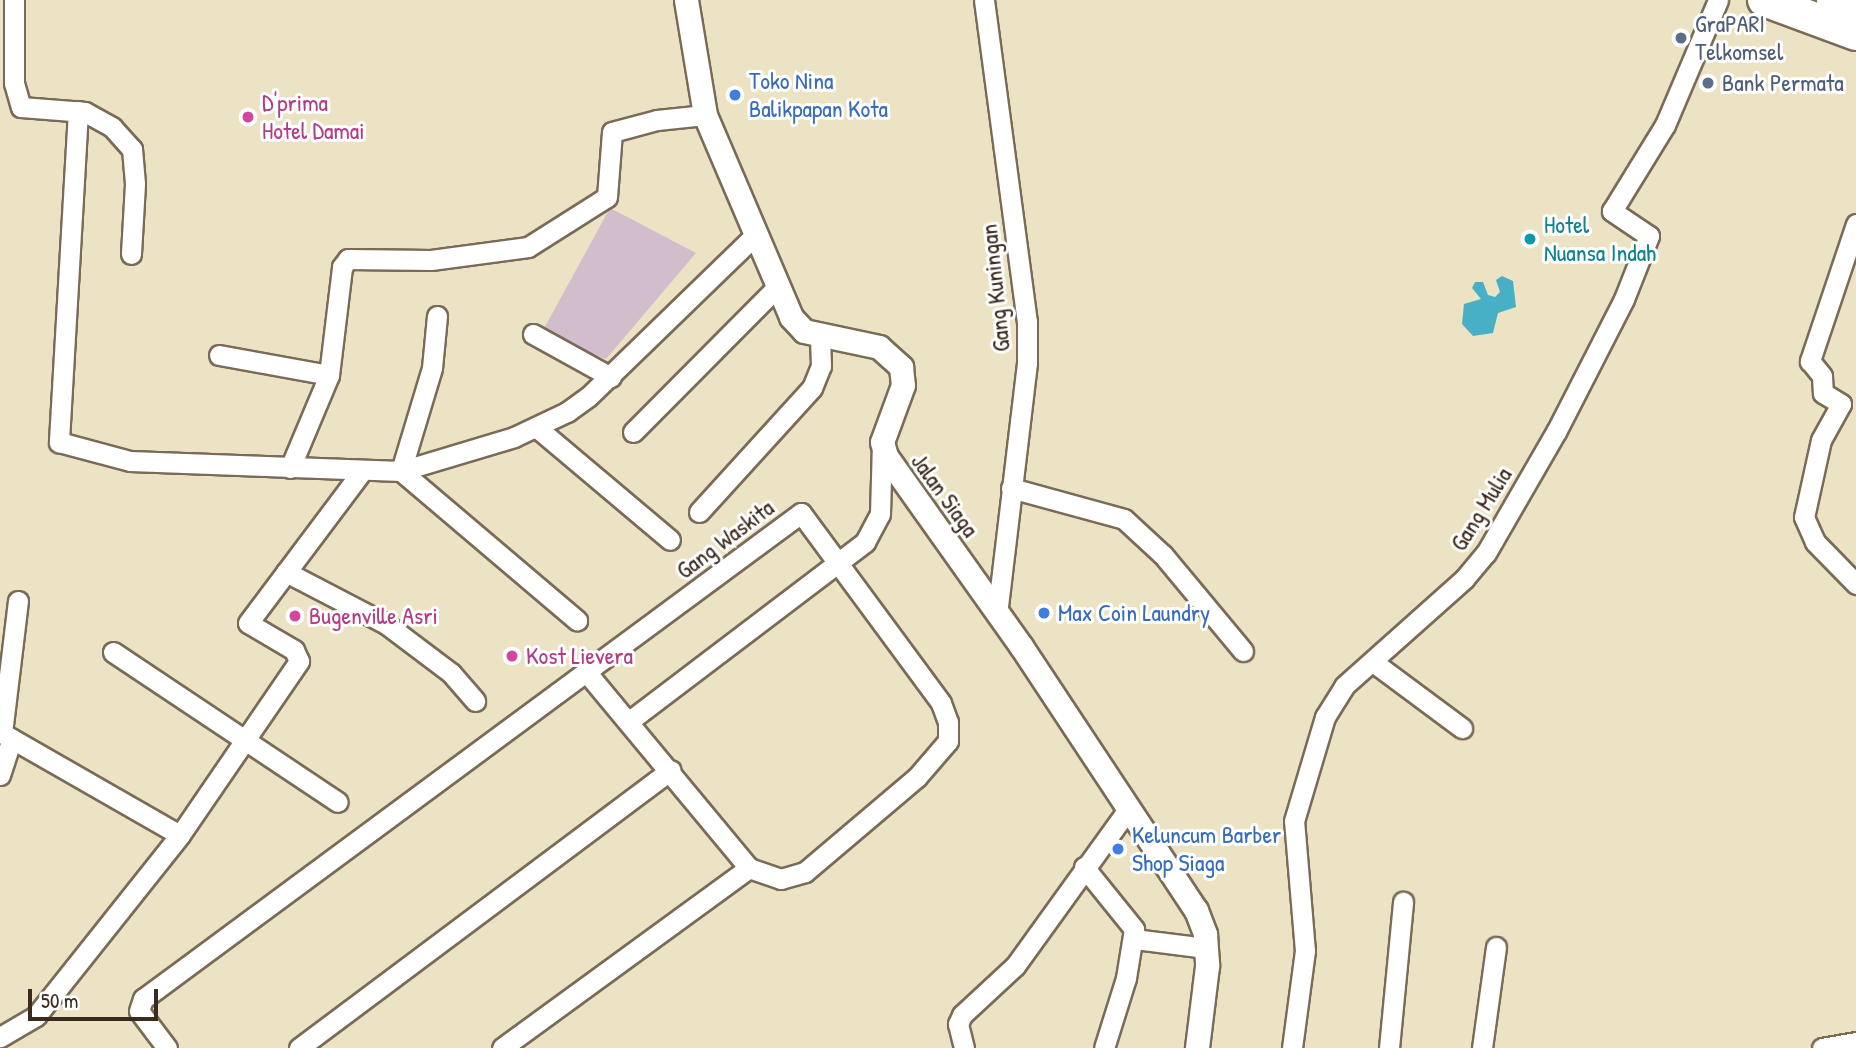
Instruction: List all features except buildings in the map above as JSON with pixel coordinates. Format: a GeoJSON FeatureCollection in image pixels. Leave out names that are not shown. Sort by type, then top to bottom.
{"type":"FeatureCollection","features":[{"type":"Feature","properties":{"kind":"highway"},"geometry":{"type":"LineString","coordinates":[[1764,0],[1856,34]]}},
{"type":"Feature","properties":{"kind":"highway"},"geometry":{"type":"LineString","coordinates":[[1833,0],[1856,9]]}},
{"type":"Feature","properties":{"kind":"street"},"geometry":{"type":"LineString","coordinates":[[14,0],[14,83],[19,103],[26,109],[78,111],[112,127],[132,149],[135,184],[131,254]]}},
{"type":"Feature","properties":{"kind":"street","name":"Jalan Siaga"},"geometry":{"type":"LineString","coordinates":[[686,0],[705,115],[796,326],[820,335],[878,346],[901,367],[903,386],[881,442],[895,472],[997,613],[1196,910],[1206,947],[1197,1048]]}},
{"type":"Feature","properties":{"kind":"street","name":"Gang Kuningan"},"geometry":{"type":"LineString","coordinates":[[984,0],[1027,322],[1027,363],[997,613]]}},
{"type":"Feature","properties":{"kind":"street","name":"Gang Mulia"},"geometry":{"type":"LineString","coordinates":[[1293,1048],[1305,951],[1294,821],[1325,717],[1344,686],[1373,662],[1486,554],[1556,432],[1625,299],[1649,236],[1612,211],[1665,125],[1718,0]]}},
{"type":"Feature","properties":{"kind":"street"},"geometry":{"type":"LineString","coordinates":[[78,111],[59,442],[130,461],[401,471],[536,426],[567,412],[611,377],[755,235]]}},
{"type":"Feature","properties":{"kind":"street"},"geometry":{"type":"LineString","coordinates":[[290,468],[329,375],[342,267],[355,256],[431,260],[528,247],[607,197],[612,132],[657,120],[705,115]]}},
{"type":"Feature","properties":{"kind":"street"},"geometry":{"type":"LineString","coordinates":[[1856,224],[1810,361],[1822,376],[1823,393],[1841,404],[1821,440],[1804,517],[1815,542],[1856,584]]}},
{"type":"Feature","properties":{"kind":"street"},"geometry":{"type":"LineString","coordinates":[[633,432],[778,286]]}},
{"type":"Feature","properties":{"kind":"street"},"geometry":{"type":"LineString","coordinates":[[401,471],[432,368],[437,316]]}},
{"type":"Feature","properties":{"kind":"street"},"geometry":{"type":"LineString","coordinates":[[533,334],[611,377]]}},
{"type":"Feature","properties":{"kind":"street"},"geometry":{"type":"LineString","coordinates":[[699,512],[812,388],[821,366],[820,335]]}},
{"type":"Feature","properties":{"kind":"street"},"geometry":{"type":"LineString","coordinates":[[219,355],[329,375]]}},
{"type":"Feature","properties":{"kind":"street"},"geometry":{"type":"LineString","coordinates":[[536,426],[670,540]]}},
{"type":"Feature","properties":{"kind":"street"},"geometry":{"type":"LineString","coordinates":[[628,722],[841,561],[876,529],[881,442]]}},
{"type":"Feature","properties":{"kind":"street"},"geometry":{"type":"LineString","coordinates":[[0,1037],[36,1016],[180,835],[299,661],[293,650],[248,623],[363,470]]}},
{"type":"Feature","properties":{"kind":"street"},"geometry":{"type":"LineString","coordinates":[[401,471],[577,620]]}},
{"type":"Feature","properties":{"kind":"street"},"geometry":{"type":"LineString","coordinates":[[1011,488],[1124,519],[1163,555],[1243,651]]}},
{"type":"Feature","properties":{"kind":"street","name":"Gang Waskita"},"geometry":{"type":"LineString","coordinates":[[588,674],[800,513],[841,561]]}},
{"type":"Feature","properties":{"kind":"street"},"geometry":{"type":"LineString","coordinates":[[167,1048],[139,1011],[143,999],[588,674],[749,868],[781,878],[805,872],[916,777],[948,741],[948,722],[941,702],[841,561]]}},
{"type":"Feature","properties":{"kind":"street"},"geometry":{"type":"LineString","coordinates":[[286,572],[386,624],[451,673],[475,701]]}},
{"type":"Feature","properties":{"kind":"street"},"geometry":{"type":"LineString","coordinates":[[0,775],[18,601]]}},
{"type":"Feature","properties":{"kind":"street"},"geometry":{"type":"LineString","coordinates":[[113,652],[338,802]]}},
{"type":"Feature","properties":{"kind":"street"},"geometry":{"type":"LineString","coordinates":[[1373,662],[1462,728]]}},
{"type":"Feature","properties":{"kind":"street"},"geometry":{"type":"LineString","coordinates":[[5,735],[180,835]]}},
{"type":"Feature","properties":{"kind":"street"},"geometry":{"type":"LineString","coordinates":[[299,1048],[670,770]]}},
{"type":"Feature","properties":{"kind":"street"},"geometry":{"type":"LineString","coordinates":[[964,1048],[958,1024],[962,1015],[1015,966],[1129,808]]}},
{"type":"Feature","properties":{"kind":"street"},"geometry":{"type":"LineString","coordinates":[[1084,867],[1132,924],[1135,939],[1104,1048]]}},
{"type":"Feature","properties":{"kind":"street"},"geometry":{"type":"LineString","coordinates":[[502,1048],[749,868]]}},
{"type":"Feature","properties":{"kind":"street"},"geometry":{"type":"LineString","coordinates":[[1389,1048],[1404,902]]}},
{"type":"Feature","properties":{"kind":"street"},"geometry":{"type":"LineString","coordinates":[[1135,939],[1206,947]]}},
{"type":"Feature","properties":{"kind":"street"},"geometry":{"type":"LineString","coordinates":[[1482,1048],[1496,947]]}},
{"type":"Feature","properties":{"kind":"street"},"geometry":{"type":"LineString","coordinates":[[1822,1048],[1856,1042]]}},
{"type":"Feature","properties":{"kind":"shaded area"},"geometry":{"type":"Polygon","coordinates":[[[610,208],[696,253],[606,359],[541,334],[610,208]]]}},
{"type":"Feature","properties":{"kind":"water"},"geometry":{"type":"Polygon","coordinates":[[[1502,276],[1513,281],[1516,307],[1498,313],[1493,333],[1473,336],[1462,324],[1464,304],[1481,299],[1472,288],[1475,282],[1483,282],[1488,295],[1495,297],[1500,292],[1496,280],[1502,276]]]}},
{"type":"Feature","properties":{"kind":"place","name":"GraPARI Telkomsel"},"geometry":{"type":"Point","coordinates":[1681,38]}},
{"type":"Feature","properties":{"kind":"place","name":"Bank Permata"},"geometry":{"type":"Point","coordinates":[1708,83]}},
{"type":"Feature","properties":{"kind":"place","name":"Toko Nina Balikpapan Kota"},"geometry":{"type":"Point","coordinates":[735,95]}},
{"type":"Feature","properties":{"kind":"place","name":"D'prima Hotel Damai"},"geometry":{"type":"Point","coordinates":[248,117]}},
{"type":"Feature","properties":{"kind":"place","name":"Hotel Nuansa Indah"},"geometry":{"type":"Point","coordinates":[1530,239]}},
{"type":"Feature","properties":{"kind":"place","name":"Max Coin Laundry"},"geometry":{"type":"Point","coordinates":[1044,613]}},
{"type":"Feature","properties":{"kind":"place","name":"Bugenville Asri"},"geometry":{"type":"Point","coordinates":[295,616]}},
{"type":"Feature","properties":{"kind":"place","name":"Kost Lievera"},"geometry":{"type":"Point","coordinates":[512,656]}},
{"type":"Feature","properties":{"kind":"place","name":"Keluncum Barber Shop Siaga"},"geometry":{"type":"Point","coordinates":[1118,849]}}]}
